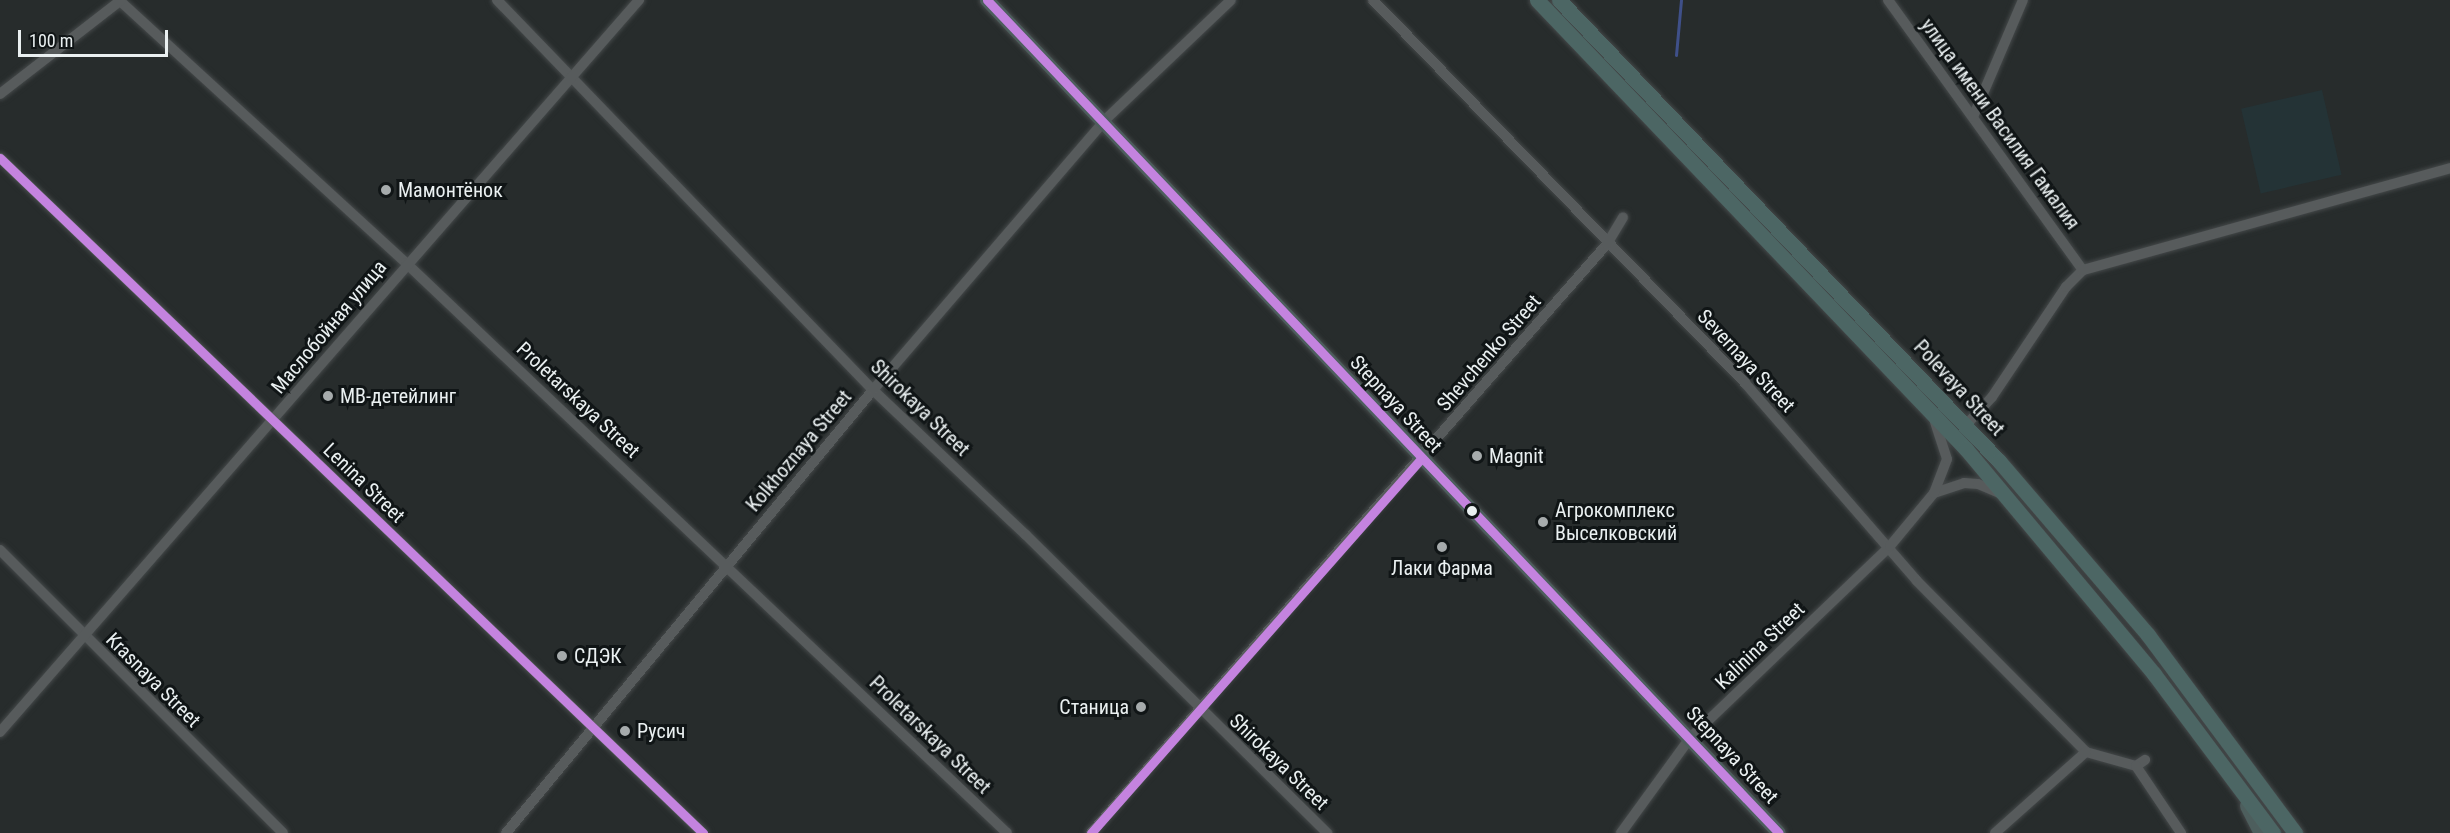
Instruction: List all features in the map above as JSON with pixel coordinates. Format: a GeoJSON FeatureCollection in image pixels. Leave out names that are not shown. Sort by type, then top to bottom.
{"type":"FeatureCollection","features":[{"type":"Feature","properties":{"kind":"highway","name":"Polevaya Street"},"geometry":{"type":"LineString","coordinates":[[1537,0],[1928,407],[2013,503],[2225,767],[2273,833]]}},
{"type":"Feature","properties":{"kind":"highway","name":"Polevaya Street"},"geometry":{"type":"LineString","coordinates":[[1559,0],[1966,425],[2148,635],[2295,833]]}},
{"type":"Feature","properties":{"kind":"main road","name":"Stepnaya Street"},"geometry":{"type":"LineString","coordinates":[[987,0],[1779,833]]}},
{"type":"Feature","properties":{"kind":"main road"},"geometry":{"type":"LineString","coordinates":[[2225,767],[2261,833]]}},
{"type":"Feature","properties":{"kind":"street"},"geometry":{"type":"LineString","coordinates":[[0,94],[120,0]]}},
{"type":"Feature","properties":{"kind":"street","name":"Proletarskaya Street"},"geometry":{"type":"LineString","coordinates":[[120,0],[406,263],[1007,833]]}},
{"type":"Feature","properties":{"kind":"street","name":"Shirokaya Street"},"geometry":{"type":"LineString","coordinates":[[497,0],[873,390],[1026,535],[1201,712],[1327,833]]}},
{"type":"Feature","properties":{"kind":"street","name":"Маслобойная улица"},"geometry":{"type":"LineString","coordinates":[[0,732],[274,421],[406,263],[570,75],[639,0]]}},
{"type":"Feature","properties":{"kind":"street","name":"Kolkhoznaya Street"},"geometry":{"type":"LineString","coordinates":[[506,833],[873,390],[1104,121],[1231,0]]}},
{"type":"Feature","properties":{"kind":"street","name":"Severnaya Street"},"geometry":{"type":"LineString","coordinates":[[1373,0],[1607,244],[1745,383],[1890,546],[1917,581],[2086,752]]}},
{"type":"Feature","properties":{"kind":"street","name":"улица имени Василия Гамалия"},"geometry":{"type":"LineString","coordinates":[[1888,0],[2083,270]]}},
{"type":"Feature","properties":{"kind":"street"},"geometry":{"type":"LineString","coordinates":[[1974,117],[2023,0]]}},
{"type":"Feature","properties":{"kind":"street","name":"Lenina Street"},"geometry":{"type":"LineString","coordinates":[[0,158],[704,833]]}},
{"type":"Feature","properties":{"kind":"street"},"geometry":{"type":"LineString","coordinates":[[1966,425],[1992,397],[2066,287],[2083,270],[2450,168]]}},
{"type":"Feature","properties":{"kind":"street","name":"Shevchenko Street"},"geometry":{"type":"LineString","coordinates":[[1091,833],[1201,712],[1607,244],[1623,217]]}},
{"type":"Feature","properties":{"kind":"street"},"geometry":{"type":"LineString","coordinates":[[1928,407],[1943,438],[1947,459],[1934,493]]}},
{"type":"Feature","properties":{"kind":"street"},"geometry":{"type":"LineString","coordinates":[[1934,493],[1964,483],[1978,484],[1993,488],[2013,503]]}},
{"type":"Feature","properties":{"kind":"street","name":"Kalinina Street"},"geometry":{"type":"LineString","coordinates":[[1621,833],[1690,738],[1890,546],[1934,493]]}},
{"type":"Feature","properties":{"kind":"street","name":"Krasnaya Street"},"geometry":{"type":"LineString","coordinates":[[0,550],[83,636],[283,833]]}},
{"type":"Feature","properties":{"kind":"street"},"geometry":{"type":"LineString","coordinates":[[1997,832],[2086,752],[2141,763],[2181,833]]}},
{"type":"Feature","properties":{"kind":"shaded area"},"geometry":{"type":"Polygon","coordinates":[[[2322,90],[2342,175],[2261,193],[2241,109],[2322,90]]]}},
{"type":"Feature","properties":{"kind":"waterway"},"geometry":{"type":"LineString","coordinates":[[1676,55],[1681,0]]}},
{"type":"Feature","properties":{"kind":"transit line"},"geometry":{"type":"LineString","coordinates":[[987,0],[1779,833]]}},
{"type":"Feature","properties":{"kind":"transit line"},"geometry":{"type":"LineString","coordinates":[[0,158],[703,833]]}},
{"type":"Feature","properties":{"kind":"transit line"},"geometry":{"type":"LineString","coordinates":[[1091,833],[1421,459]]}},
{"type":"Feature","properties":{"kind":"place","name":"Мамонтёнок"},"geometry":{"type":"Point","coordinates":[386,190]}},
{"type":"Feature","properties":{"kind":"place","name":"MB-детейлинг"},"geometry":{"type":"Point","coordinates":[328,396]}},
{"type":"Feature","properties":{"kind":"place","name":"Magnit"},"geometry":{"type":"Point","coordinates":[1477,456]}},
{"type":"Feature","properties":{"kind":"place","name":"Агрокомплекс Выселковский"},"geometry":{"type":"Point","coordinates":[1543,522]}},
{"type":"Feature","properties":{"kind":"place","name":"Лаки Фарма"},"geometry":{"type":"Point","coordinates":[1442,547]}},
{"type":"Feature","properties":{"kind":"place","name":"СДЭК"},"geometry":{"type":"Point","coordinates":[562,656]}},
{"type":"Feature","properties":{"kind":"place","name":"Станица"},"geometry":{"type":"Point","coordinates":[1141,707]}},
{"type":"Feature","properties":{"kind":"place","name":"Русич"},"geometry":{"type":"Point","coordinates":[625,731]}}]}
